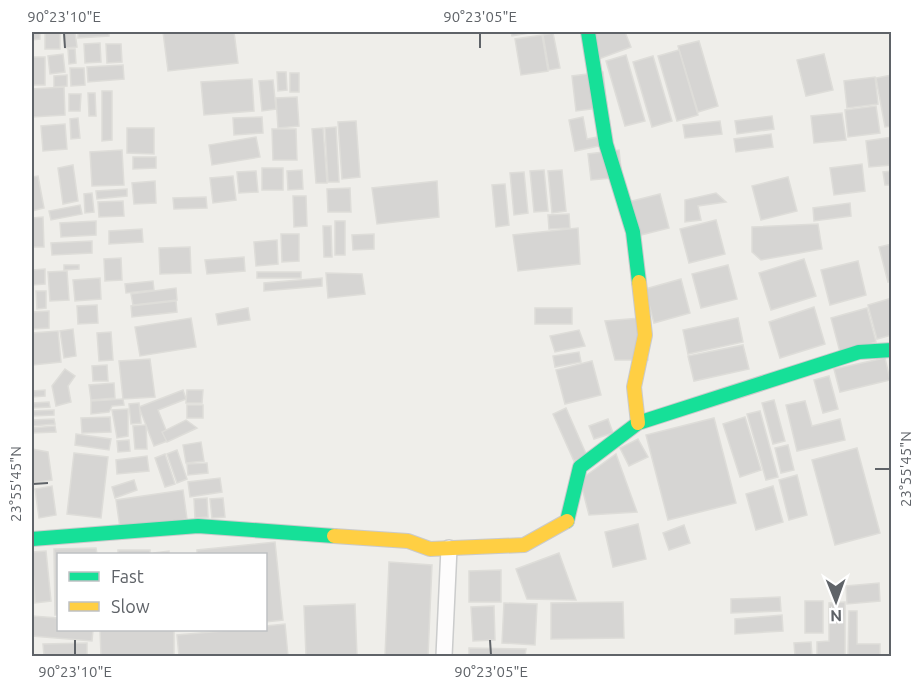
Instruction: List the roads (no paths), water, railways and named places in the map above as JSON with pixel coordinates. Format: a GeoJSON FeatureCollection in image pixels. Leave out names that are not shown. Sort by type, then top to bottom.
{"type":"FeatureCollection","features":[{"type":"Feature","properties":{"kind":"street"},"geometry":{"type":"LineString","coordinates":[[588,32],[606,144],[633,232],[645,335],[634,387],[638,423]]}},
{"type":"Feature","properties":{"kind":"street"},"geometry":{"type":"LineString","coordinates":[[32,539],[198,526],[408,541],[430,549],[524,545],[567,523],[580,467],[638,423],[859,352],[891,350]]}},
{"type":"Feature","properties":{"kind":"street"},"geometry":{"type":"LineString","coordinates":[[444,657],[449,548]]}}]}
